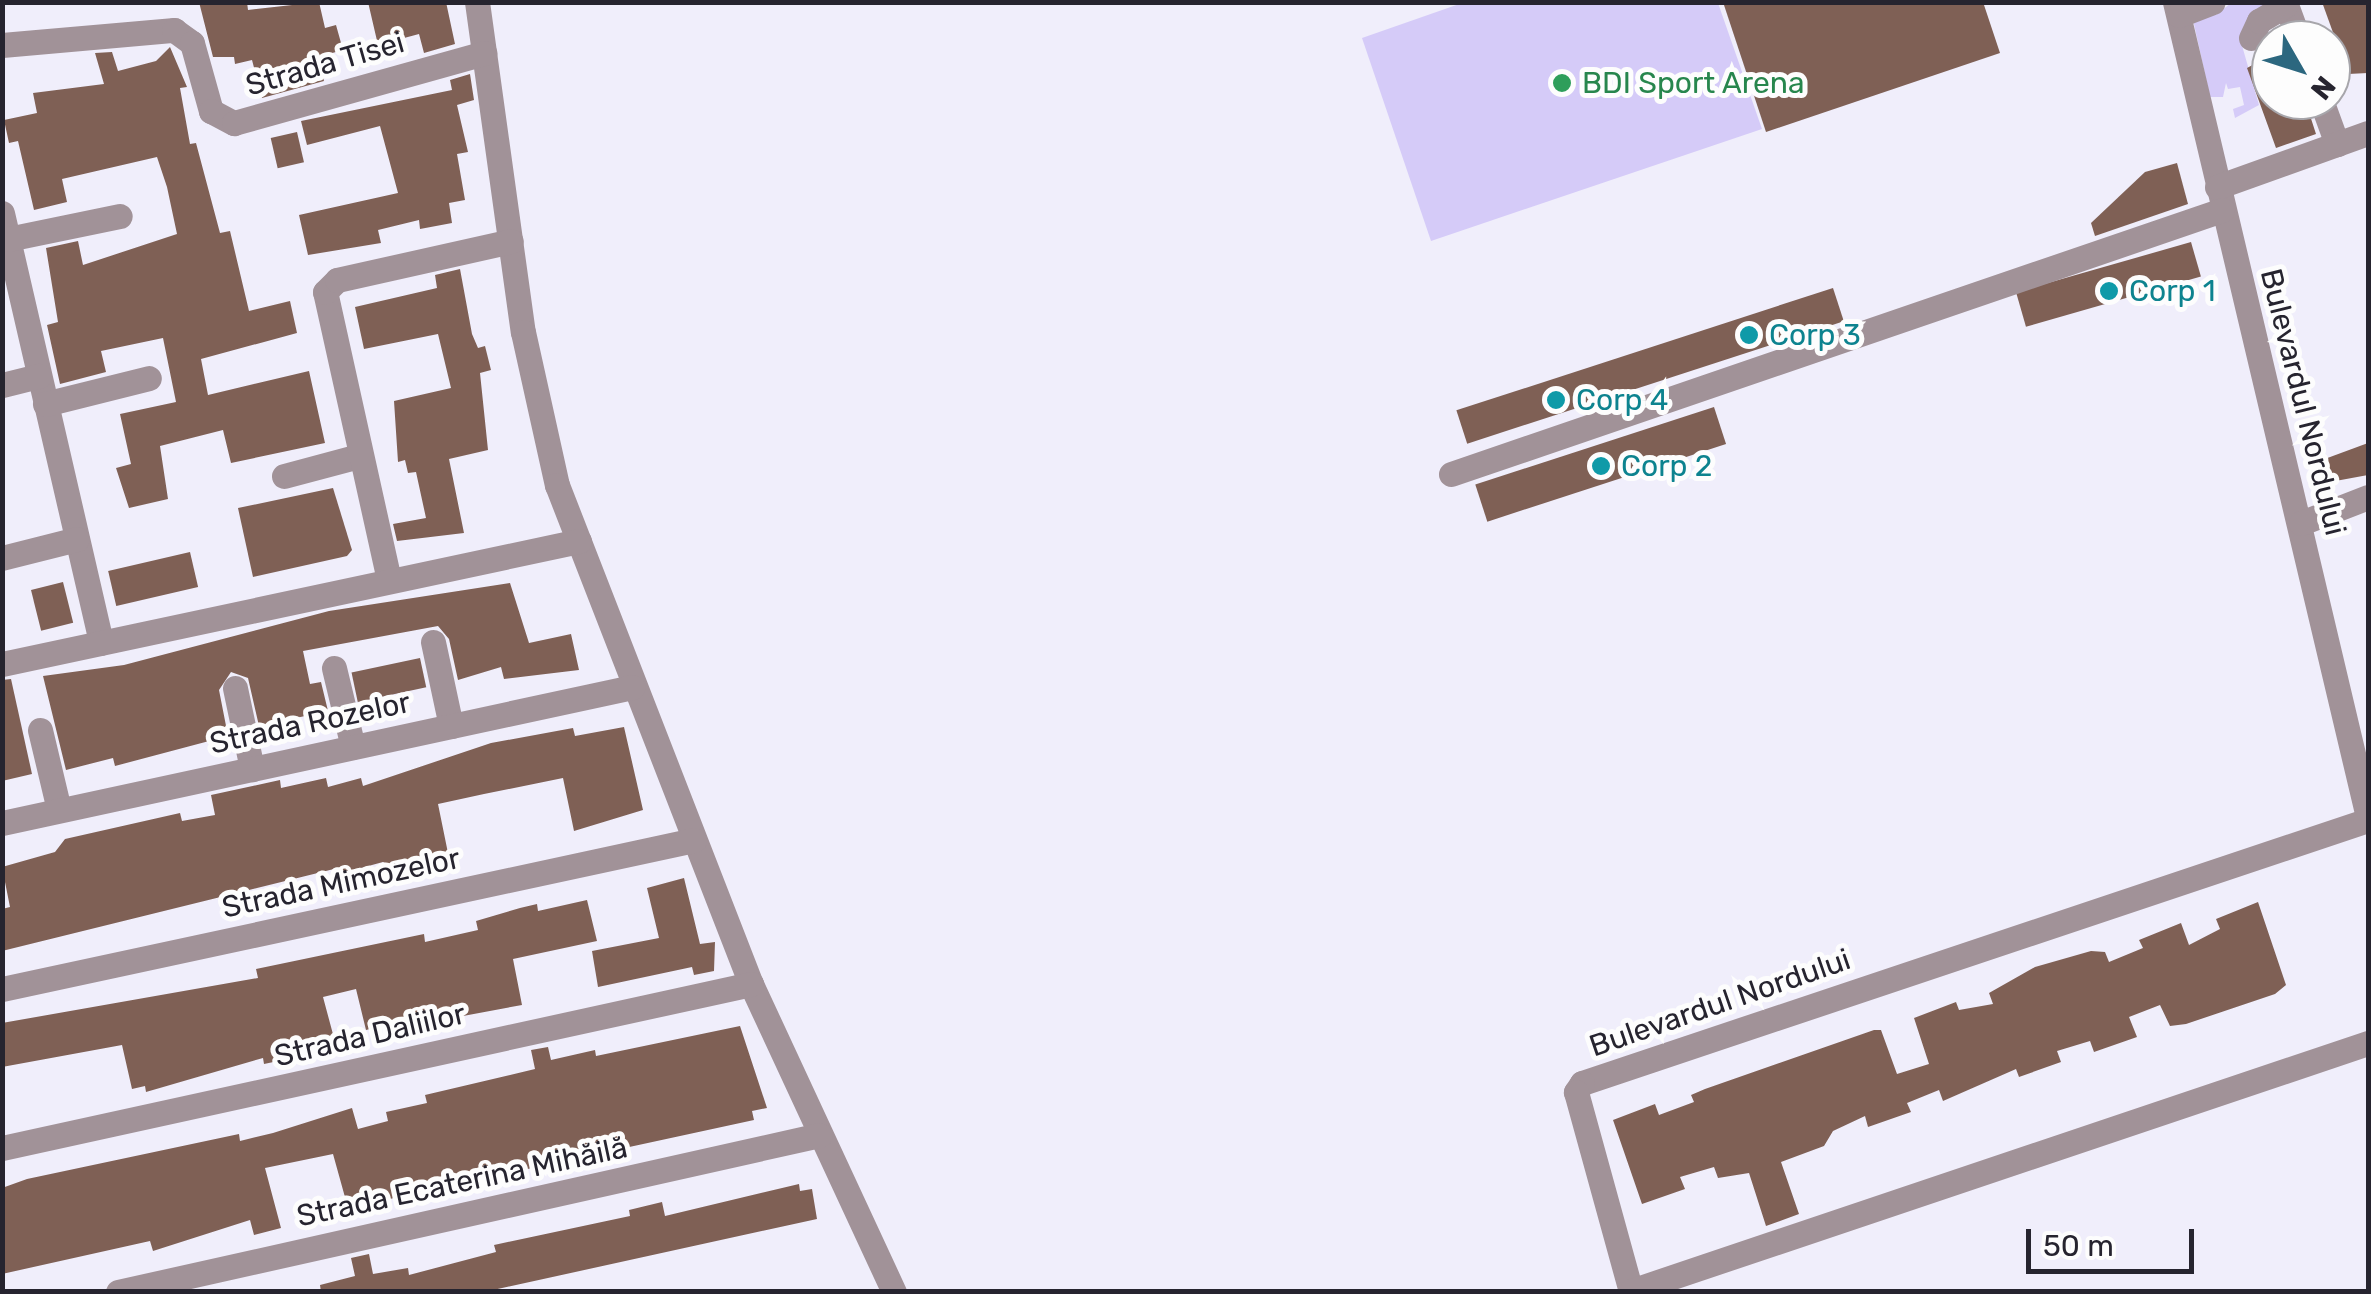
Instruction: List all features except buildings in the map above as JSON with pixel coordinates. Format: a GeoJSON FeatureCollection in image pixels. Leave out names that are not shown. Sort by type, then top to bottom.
{"type":"FeatureCollection","features":[{"type":"Feature","properties":{"kind":"street"},"geometry":{"type":"LineString","coordinates":[[477,2],[540,421],[632,687],[750,984],[894,1292]]}},
{"type":"Feature","properties":{"kind":"street"},"geometry":{"type":"LineString","coordinates":[[2177,9],[2213,2]]}},
{"type":"Feature","properties":{"kind":"street"},"geometry":{"type":"LineString","coordinates":[[2261,20],[2286,4]]}},
{"type":"Feature","properties":{"kind":"street","name":"Bulevardul Nordului"},"geometry":{"type":"LineString","coordinates":[[2177,9],[2368,818],[1582,1084],[1576,1092],[1631,1291],[2368,1043]]}},
{"type":"Feature","properties":{"kind":"street","name":"Strada Tisei"},"geometry":{"type":"LineString","coordinates":[[2,45],[174,30],[192,43],[211,110],[234,123],[484,54]]}},
{"type":"Feature","properties":{"kind":"street"},"geometry":{"type":"LineString","coordinates":[[2328,120],[2337,144]]}},
{"type":"Feature","properties":{"kind":"street"},"geometry":{"type":"LineString","coordinates":[[1450,474],[2220,198],[2368,133]]}},
{"type":"Feature","properties":{"kind":"street"},"geometry":{"type":"LineString","coordinates":[[2,213],[101,643]]}},
{"type":"Feature","properties":{"kind":"street"},"geometry":{"type":"LineString","coordinates":[[8,239],[120,216]]}},
{"type":"Feature","properties":{"kind":"street"},"geometry":{"type":"LineString","coordinates":[[389,580],[325,292],[337,280],[512,241]]}},
{"type":"Feature","properties":{"kind":"street"},"geometry":{"type":"LineString","coordinates":[[2,385],[39,376]]}},
{"type":"Feature","properties":{"kind":"street"},"geometry":{"type":"LineString","coordinates":[[45,404],[148,378]]}},
{"type":"Feature","properties":{"kind":"street"},"geometry":{"type":"LineString","coordinates":[[284,476],[359,456]]}},
{"type":"Feature","properties":{"kind":"street"},"geometry":{"type":"LineString","coordinates":[[2301,522],[2368,497]]}},
{"type":"Feature","properties":{"kind":"street"},"geometry":{"type":"LineString","coordinates":[[2,558],[77,540]]}},
{"type":"Feature","properties":{"kind":"street"},"geometry":{"type":"LineString","coordinates":[[2,664],[579,541]]}},
{"type":"Feature","properties":{"kind":"street"},"geometry":{"type":"LineString","coordinates":[[433,642],[451,726]]}},
{"type":"Feature","properties":{"kind":"street"},"geometry":{"type":"LineString","coordinates":[[334,668],[353,747]]}},
{"type":"Feature","properties":{"kind":"street","name":"Strada Rozelor"},"geometry":{"type":"LineString","coordinates":[[2,822],[632,687]]}},
{"type":"Feature","properties":{"kind":"street"},"geometry":{"type":"LineString","coordinates":[[235,688],[252,769]]}},
{"type":"Feature","properties":{"kind":"street"},"geometry":{"type":"LineString","coordinates":[[40,730],[59,810]]}},
{"type":"Feature","properties":{"kind":"street","name":"Strada Mimozelor"},"geometry":{"type":"LineString","coordinates":[[2,990],[694,840]]}},
{"type":"Feature","properties":{"kind":"street","name":"Strada Daliilor"},"geometry":{"type":"LineString","coordinates":[[2,1148],[750,984]]}},
{"type":"Feature","properties":{"kind":"street","name":"Strada Ecaterina Mihăilă"},"geometry":{"type":"LineString","coordinates":[[118,1292],[820,1135]]}},
{"type":"Feature","properties":{"kind":"shaded area","name":"BDI Sport Arena"},"geometry":{"type":"Polygon","coordinates":[[[1465,2],[1718,3],[1762,129],[1431,241],[1362,38],[1465,2]]]}},
{"type":"Feature","properties":{"kind":"shaded area"},"geometry":{"type":"Polygon","coordinates":[[[2231,3],[2267,3],[2256,20],[2251,20],[2241,42],[2251,77],[2251,109],[2235,118],[2233,109],[2244,105],[2240,87],[2228,89],[2226,83],[2223,97],[2210,97],[2192,15],[2205,9],[2216,15],[2231,3]]]}},
{"type":"Feature","properties":{"kind":"place","name":"BDI Sport Arena"},"geometry":{"type":"Point","coordinates":[1562,83]}},
{"type":"Feature","properties":{"kind":"place","name":"Corp 1"},"geometry":{"type":"Point","coordinates":[2109,291]}},
{"type":"Feature","properties":{"kind":"place","name":"Corp 3"},"geometry":{"type":"Point","coordinates":[1749,335]}},
{"type":"Feature","properties":{"kind":"place","name":"Corp 4"},"geometry":{"type":"Point","coordinates":[1556,400]}},
{"type":"Feature","properties":{"kind":"place","name":"Corp 2"},"geometry":{"type":"Point","coordinates":[1601,466]}}]}
